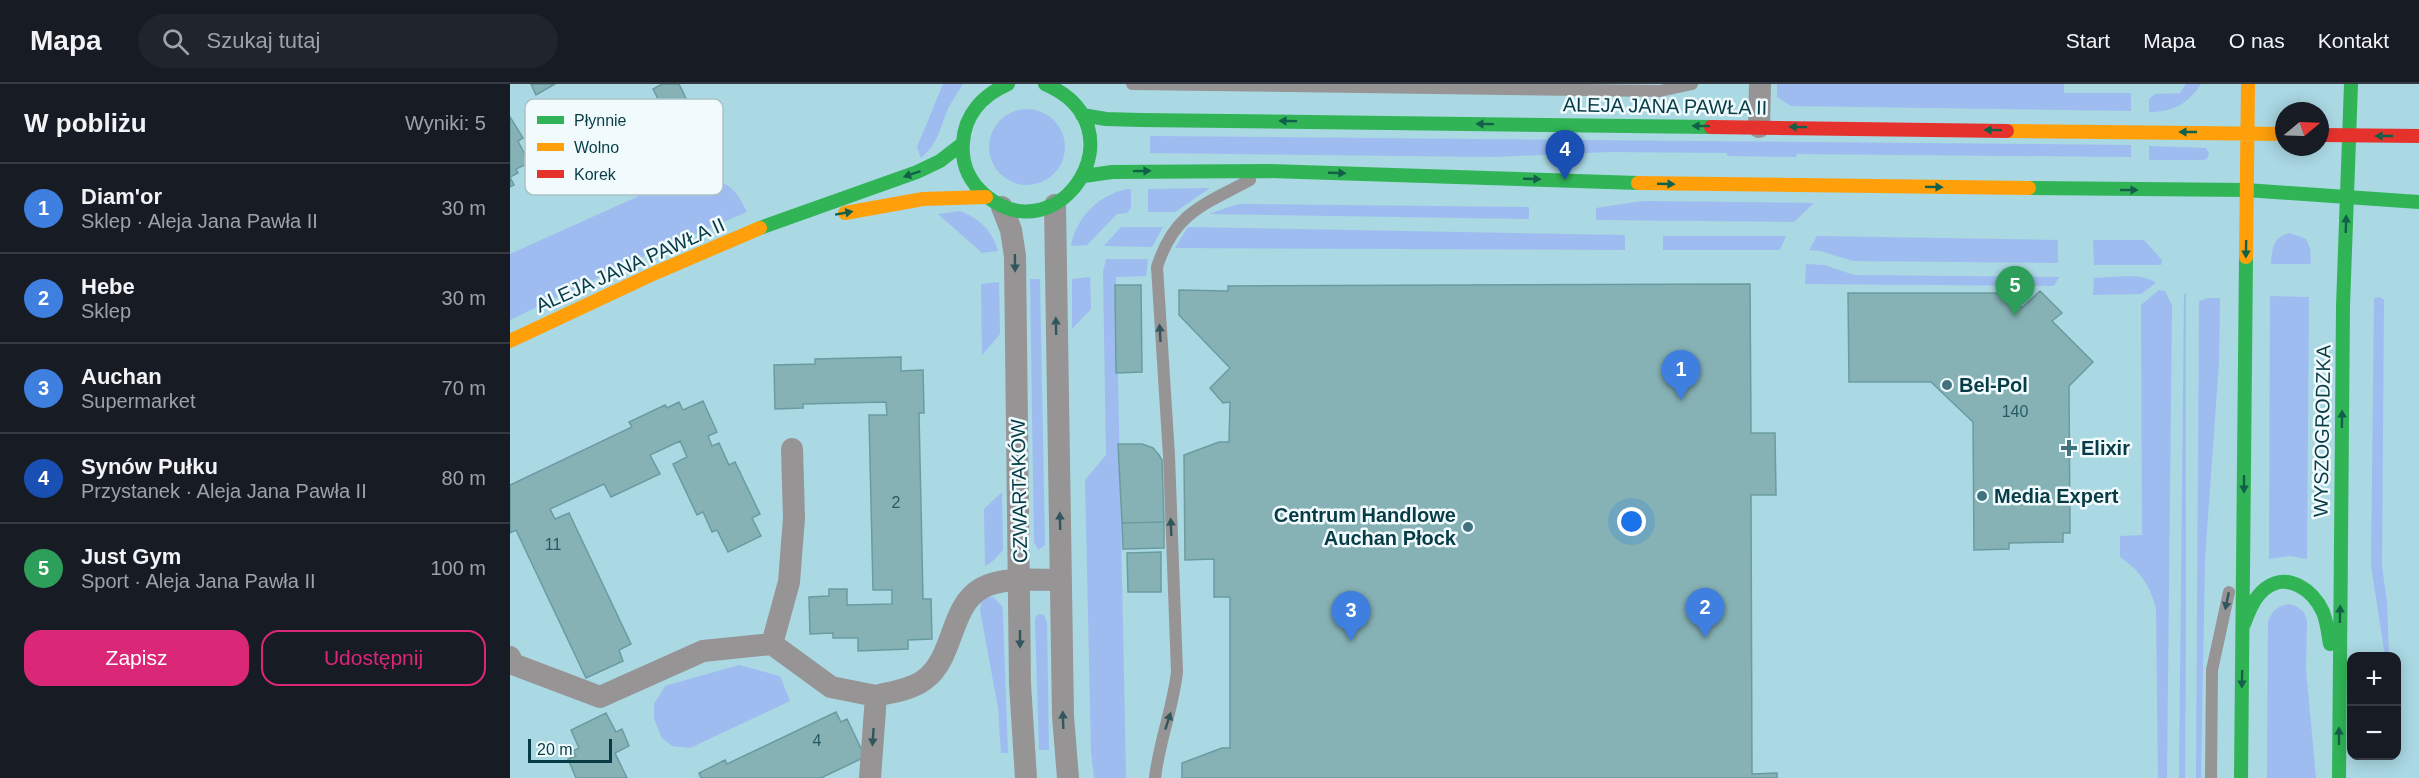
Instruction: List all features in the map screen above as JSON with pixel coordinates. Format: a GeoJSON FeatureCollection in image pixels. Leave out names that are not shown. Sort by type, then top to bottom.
{"type":"FeatureCollection","features":[{"type":"Feature","properties":{"kind":"street"},"geometry":{"type":"LineString","coordinates":[[994,202],[972,182],[966,170],[962,144],[967,122],[984,90],[1008,84]]}},
{"type":"Feature","properties":{"kind":"street"},"geometry":{"type":"LineString","coordinates":[[1045,84],[1065,94],[1082,115],[1087,124],[1091,143],[1089,163],[1084,176],[1075,189],[1055,205]]}},
{"type":"Feature","properties":{"kind":"street"},"geometry":{"type":"LineString","coordinates":[[1760,84],[1760,127]]}},
{"type":"Feature","properties":{"kind":"street"},"geometry":{"type":"LineString","coordinates":[[2241,778],[2248,84]]}},
{"type":"Feature","properties":{"kind":"street","name":"WYSZOGRODZKA"},"geometry":{"type":"LineString","coordinates":[[2339,778],[2343,306],[2351,84]]}},
{"type":"Feature","properties":{"kind":"street","name":"ALEJA JANA PAWŁA II"},"geometry":{"type":"LineString","coordinates":[[1082,115],[1106,119],[1140,120],[2275,134]]}},
{"type":"Feature","properties":{"kind":"street"},"geometry":{"type":"LineString","coordinates":[[2329,135],[2419,136]]}},
{"type":"Feature","properties":{"kind":"street","name":"ALEJA JANA PAWŁA II"},"geometry":{"type":"LineString","coordinates":[[510,341],[689,258],[766,226],[870,187],[917,174],[944,159],[962,144]]}},
{"type":"Feature","properties":{"kind":"street"},"geometry":{"type":"LineString","coordinates":[[1084,176],[1112,172],[1268,171],[1724,186],[2247,190],[2347,199],[2419,202]]}},
{"type":"Feature","properties":{"kind":"street","name":"ALEJA JANA PAWŁA II"},"geometry":{"type":"LineString","coordinates":[[766,226],[923,199],[994,202],[1029,211],[1055,205]]}},
{"type":"Feature","properties":{"kind":"street","name":"CZWARTAKÓW"},"geometry":{"type":"LineString","coordinates":[[994,202],[1011,230],[1015,256],[1020,684],[1026,778]]}},
{"type":"Feature","properties":{"kind":"street","name":"CZWARTAKÓW"},"geometry":{"type":"LineString","coordinates":[[1055,205],[1063,716],[1068,778]]}},
{"type":"Feature","properties":{"kind":"street"},"geometry":{"type":"LineString","coordinates":[[772,644],[789,582],[794,518],[792,449]]}},
{"type":"Feature","properties":{"kind":"street"},"geometry":{"type":"LineString","coordinates":[[510,657],[513,664],[600,697],[703,651],[772,644],[831,687],[876,696],[915,685],[927,678],[942,657],[965,604],[975,592],[993,583],[1060,580]]}},
{"type":"Feature","properties":{"kind":"street"},"geometry":{"type":"LineString","coordinates":[[2243,629],[2245,618],[2265,588],[2276,581],[2289,580],[2299,584],[2322,609],[2339,693]]}},
{"type":"Feature","properties":{"kind":"street"},"geometry":{"type":"LineString","coordinates":[[870,778],[876,696]]}},
{"type":"Feature","properties":{"kind":"lane"},"geometry":{"type":"LineString","coordinates":[[1132,84],[1660,91],[1692,84]]}},
{"type":"Feature","properties":{"kind":"lane"},"geometry":{"type":"LineString","coordinates":[[1155,778],[1162,739],[1174,696],[1177,672],[1169,456],[1157,267],[1170,236],[1189,214],[1268,171]]}},
{"type":"Feature","properties":{"kind":"lane"},"geometry":{"type":"LineString","coordinates":[[2211,778],[2212,670],[2244,524]]}},
{"type":"Feature","properties":{"kind":"shaded area"},"geometry":{"type":"Polygon","coordinates":[[[943,84],[963,84],[950,106],[935,141],[921,158],[917,147],[943,84]]]}},
{"type":"Feature","properties":{"kind":"shaded area"},"geometry":{"type":"Polygon","coordinates":[[[1777,84],[2064,84],[2064,93],[2131,93],[2131,111],[1791,106],[1777,97],[1777,84]]]}},
{"type":"Feature","properties":{"kind":"shaded area"},"geometry":{"type":"Polygon","coordinates":[[[2186,84],[2201,84],[2191,97],[2179,106],[2149,112],[2149,99],[2155,94],[2180,93],[2186,84]]]}},
{"type":"Feature","properties":{"kind":"shaded area"},"geometry":{"type":"Polygon","coordinates":[[[1027,109],[1042,112],[1054,120],[1062,132],[1065,147],[1062,162],[1054,174],[1042,182],[1027,185],[1012,182],[1000,174],[992,162],[989,147],[992,132],[1000,120],[1012,112],[1027,109]]]}},
{"type":"Feature","properties":{"kind":"shaded area"},"geometry":{"type":"Polygon","coordinates":[[[1150,136],[2131,145],[2131,157],[1797,154],[1796,157],[1727,156],[1727,153],[1609,152],[1492,157],[1150,153],[1150,136]]]}},
{"type":"Feature","properties":{"kind":"shaded area"},"geometry":{"type":"Polygon","coordinates":[[[2149,146],[2206,148],[2209,153],[2207,159],[2202,160],[2149,160],[2149,146]]]}},
{"type":"Feature","properties":{"kind":"shaded area"},"geometry":{"type":"Polygon","coordinates":[[[723,183],[734,191],[747,212],[637,259],[510,320],[510,254],[641,195],[723,195],[723,183]]]}},
{"type":"Feature","properties":{"kind":"shaded area"},"geometry":{"type":"Polygon","coordinates":[[[1210,188],[1175,212],[1148,212],[1148,189],[1210,188]]]}},
{"type":"Feature","properties":{"kind":"shaded area"},"geometry":{"type":"Polygon","coordinates":[[[1131,189],[1131,208],[1127,213],[1117,214],[1087,245],[1071,246],[1078,226],[1090,209],[1107,196],[1131,189]]]}},
{"type":"Feature","properties":{"kind":"shaded area"},"geometry":{"type":"Polygon","coordinates":[[[1645,201],[1814,203],[1794,222],[1596,220],[1596,208],[1645,201]]]}},
{"type":"Feature","properties":{"kind":"shaded area"},"geometry":{"type":"Polygon","coordinates":[[[1238,204],[1529,207],[1529,219],[1209,214],[1238,204]]]}},
{"type":"Feature","properties":{"kind":"shaded area"},"geometry":{"type":"Polygon","coordinates":[[[960,211],[974,218],[989,231],[998,251],[982,253],[938,214],[960,211]]]}},
{"type":"Feature","properties":{"kind":"shaded area"},"geometry":{"type":"Polygon","coordinates":[[[1121,227],[1163,227],[1152,247],[1104,246],[1121,227]]]}},
{"type":"Feature","properties":{"kind":"shaded area"},"geometry":{"type":"Polygon","coordinates":[[[1188,227],[1625,235],[1625,250],[1175,248],[1188,227]]]}},
{"type":"Feature","properties":{"kind":"shaded area"},"geometry":{"type":"Polygon","coordinates":[[[2290,233],[2306,239],[2310,248],[2311,264],[2271,264],[2274,244],[2280,237],[2290,233]]]}},
{"type":"Feature","properties":{"kind":"shaded area"},"geometry":{"type":"Polygon","coordinates":[[[1663,236],[1786,236],[1780,250],[1663,250],[1663,236]]]}},
{"type":"Feature","properties":{"kind":"shaded area"},"geometry":{"type":"Polygon","coordinates":[[[1817,236],[2058,240],[2058,263],[1853,261],[1809,250],[1817,236]]]}},
{"type":"Feature","properties":{"kind":"shaded area"},"geometry":{"type":"Polygon","coordinates":[[[2093,240],[2144,240],[2162,260],[2161,265],[2094,265],[2093,240]]]}},
{"type":"Feature","properties":{"kind":"shaded area"},"geometry":{"type":"Polygon","coordinates":[[[1106,259],[1148,259],[1146,276],[1116,277],[1126,778],[1094,778],[1091,751],[1085,480],[1106,455],[1103,272],[1106,259]]]}},
{"type":"Feature","properties":{"kind":"shaded area"},"geometry":{"type":"Polygon","coordinates":[[[1806,264],[1824,265],[1854,275],[2059,277],[2054,286],[1805,284],[1806,264]]]}},
{"type":"Feature","properties":{"kind":"shaded area"},"geometry":{"type":"Polygon","coordinates":[[[2126,276],[2143,278],[2156,283],[2141,294],[2093,295],[2094,278],[2126,276]]]}},
{"type":"Feature","properties":{"kind":"shaded area"},"geometry":{"type":"Polygon","coordinates":[[[1090,277],[1091,309],[1072,329],[1072,279],[1090,277]]]}},
{"type":"Feature","properties":{"kind":"shaded area"},"geometry":{"type":"Polygon","coordinates":[[[1030,279],[1040,279],[1045,545],[1038,550],[1034,542],[1030,279]]]}},
{"type":"Feature","properties":{"kind":"shaded area"},"geometry":{"type":"Polygon","coordinates":[[[999,282],[1000,334],[982,355],[981,284],[999,282]]]}},
{"type":"Feature","properties":{"kind":"shaded area"},"geometry":{"type":"Polygon","coordinates":[[[2159,290],[2165,291],[2172,305],[2167,778],[2158,778],[2156,609],[2144,580],[2120,557],[2120,536],[2142,535],[2141,305],[2159,290]]]}},
{"type":"Feature","properties":{"kind":"shaded area"},"geometry":{"type":"Polygon","coordinates":[[[2184,294],[2186,294],[2185,778],[2179,778],[2184,294]]]}},
{"type":"Feature","properties":{"kind":"shaded area"},"geometry":{"type":"Polygon","coordinates":[[[2270,296],[2309,297],[2307,559],[2290,556],[2269,559],[2270,296]]]}},
{"type":"Feature","properties":{"kind":"shaded area"},"geometry":{"type":"Polygon","coordinates":[[[2380,297],[2384,300],[2382,566],[2387,602],[2389,652],[2384,652],[2371,566],[2374,298],[2380,297]]]}},
{"type":"Feature","properties":{"kind":"shaded area"},"geometry":{"type":"Polygon","coordinates":[[[2220,298],[2219,363],[2205,559],[2201,778],[2196,778],[2199,301],[2220,298]]]}},
{"type":"Feature","properties":{"kind":"shaded area"},"geometry":{"type":"Polygon","coordinates":[[[1002,492],[1003,550],[985,566],[984,509],[1002,492]]]}},
{"type":"Feature","properties":{"kind":"shaded area"},"geometry":{"type":"Polygon","coordinates":[[[993,597],[1002,606],[1003,613],[1008,753],[1001,753],[998,708],[980,610],[984,598],[993,597]]]}},
{"type":"Feature","properties":{"kind":"shaded area"},"geometry":{"type":"Polygon","coordinates":[[[2289,604],[2304,612],[2307,621],[2306,669],[2316,778],[2267,778],[2268,621],[2276,609],[2289,604]]]}},
{"type":"Feature","properties":{"kind":"shaded area"},"geometry":{"type":"Polygon","coordinates":[[[1044,615],[1047,623],[1049,750],[1039,750],[1035,621],[1036,616],[1044,615]]]}},
{"type":"Feature","properties":{"kind":"shaded area"},"geometry":{"type":"Polygon","coordinates":[[[739,665],[780,676],[790,701],[690,748],[672,746],[662,738],[654,719],[654,704],[665,686],[739,665]]]}},
{"type":"Feature","properties":{"kind":"building"},"geometry":{"type":"Polygon","coordinates":[[[531,84],[555,84],[536,95],[531,84]]]}},
{"type":"Feature","properties":{"kind":"building"},"geometry":{"type":"Polygon","coordinates":[[[662,84],[679,84],[686,99],[658,99],[653,89],[662,84]]]}},
{"type":"Feature","properties":{"kind":"building"},"geometry":{"type":"Polygon","coordinates":[[[510,117],[523,138],[518,141],[525,155],[525,165],[516,169],[518,173],[510,177],[510,117]]]}},
{"type":"Feature","properties":{"kind":"building","name":"Centrum Handlowe Auchan Płock"},"geometry":{"type":"Polygon","coordinates":[[[1750,284],[1751,433],[1775,433],[1776,495],[1751,495],[1752,774],[1777,773],[1777,778],[1182,778],[1182,763],[1222,748],[1230,748],[1230,597],[1214,597],[1214,559],[1185,560],[1184,455],[1219,442],[1229,442],[1230,402],[1223,403],[1210,388],[1230,368],[1179,315],[1179,290],[1228,291],[1228,286],[1750,284]]]}},
{"type":"Feature","properties":{"kind":"building"},"geometry":{"type":"Polygon","coordinates":[[[1115,285],[1141,285],[1142,372],[1116,373],[1115,285]]]}},
{"type":"Feature","properties":{"kind":"building"},"geometry":{"type":"Polygon","coordinates":[[[2040,291],[2062,313],[2052,321],[2093,362],[2069,386],[2070,533],[2063,533],[2063,542],[2009,543],[2009,549],[1974,550],[1973,422],[1931,382],[1849,382],[1848,293],[2023,293],[2015,301],[2022,308],[2040,291]]]}},
{"type":"Feature","properties":{"kind":"building"},"geometry":{"type":"Polygon","coordinates":[[[901,357],[901,371],[923,370],[924,413],[919,413],[923,599],[931,599],[932,639],[908,640],[908,649],[858,651],[858,638],[833,638],[833,633],[810,634],[809,597],[829,596],[829,589],[847,589],[847,605],[892,604],[892,590],[873,590],[869,415],[887,415],[886,402],[803,404],[803,408],[775,409],[774,365],[815,364],[815,359],[901,357]]]}},
{"type":"Feature","properties":{"kind":"building"},"geometry":{"type":"Polygon","coordinates":[[[703,401],[717,432],[708,436],[712,446],[719,443],[729,465],[735,462],[760,514],[752,518],[761,536],[728,552],[717,530],[712,532],[703,512],[697,515],[673,464],[687,457],[680,441],[650,455],[660,474],[611,497],[604,484],[550,509],[555,519],[569,513],[631,644],[619,650],[623,661],[586,678],[516,530],[510,533],[510,485],[632,427],[629,422],[665,405],[667,408],[679,402],[683,410],[703,401]]]}},
{"type":"Feature","properties":{"kind":"building"},"geometry":{"type":"Polygon","coordinates":[[[1118,444],[1142,444],[1153,448],[1162,460],[1164,522],[1122,523],[1118,444]]]}},
{"type":"Feature","properties":{"kind":"building"},"geometry":{"type":"Polygon","coordinates":[[[1164,522],[1164,548],[1123,549],[1122,523],[1164,522]]]}},
{"type":"Feature","properties":{"kind":"building"},"geometry":{"type":"Polygon","coordinates":[[[1161,552],[1161,592],[1128,592],[1127,553],[1161,552]]]}},
{"type":"Feature","properties":{"kind":"building"},"geometry":{"type":"Polygon","coordinates":[[[836,712],[841,722],[847,719],[865,757],[821,778],[701,778],[699,773],[725,760],[727,764],[836,712]]]}},
{"type":"Feature","properties":{"kind":"building"},"geometry":{"type":"Polygon","coordinates":[[[606,713],[616,732],[622,729],[629,746],[615,753],[627,778],[576,778],[568,759],[576,756],[573,751],[579,748],[571,730],[606,713]]]}},
{"type":"Feature","properties":{"kind":"traffic: fast"},"geometry":{"type":"LineString","coordinates":[[1008,84],[983,100],[972,114],[964,132],[963,157],[970,178],[985,195],[1013,210],[1040,210],[1063,198],[1080,179],[1089,154],[1088,128],[1074,104],[1045,84]]}},
{"type":"Feature","properties":{"kind":"traffic: fast"},"geometry":{"type":"LineString","coordinates":[[2339,778],[2343,306],[2351,84]]}},
{"type":"Feature","properties":{"kind":"traffic: fast"},"geometry":{"type":"LineString","coordinates":[[1082,115],[1106,119],[1140,120],[1711,127]]}},
{"type":"Feature","properties":{"kind":"traffic: fast"},"geometry":{"type":"LineString","coordinates":[[760,228],[917,172],[940,161],[962,144]]}},
{"type":"Feature","properties":{"kind":"traffic: fast"},"geometry":{"type":"LineString","coordinates":[[1084,176],[1112,172],[1268,171],[1638,183]]}},
{"type":"Feature","properties":{"kind":"traffic: fast"},"geometry":{"type":"LineString","coordinates":[[2029,188],[2246,190],[2419,202]]}},
{"type":"Feature","properties":{"kind":"traffic: fast"},"geometry":{"type":"LineString","coordinates":[[2241,778],[2246,257]]}},
{"type":"Feature","properties":{"kind":"traffic: fast"},"geometry":{"type":"LineString","coordinates":[[2244,624],[2252,604],[2266,588],[2283,582],[2291,583],[2306,591],[2319,604],[2326,620],[2330,644]]}},
{"type":"Feature","properties":{"kind":"traffic: slow"},"geometry":{"type":"LineString","coordinates":[[2246,257],[2248,84]]}},
{"type":"Feature","properties":{"kind":"traffic: slow"},"geometry":{"type":"LineString","coordinates":[[2007,131],[2275,134]]}},
{"type":"Feature","properties":{"kind":"traffic: slow"},"geometry":{"type":"LineString","coordinates":[[1638,183],[2029,188]]}},
{"type":"Feature","properties":{"kind":"traffic: slow"},"geometry":{"type":"LineString","coordinates":[[845,213],[923,199],[986,197]]}},
{"type":"Feature","properties":{"kind":"traffic: slow"},"geometry":{"type":"LineString","coordinates":[[510,341],[655,273],[760,228]]}},
{"type":"Feature","properties":{"kind":"traffic: jam"},"geometry":{"type":"LineString","coordinates":[[1711,127],[2007,131]]}},
{"type":"Feature","properties":{"kind":"traffic: jam"},"geometry":{"type":"LineString","coordinates":[[2329,135],[2419,136]]}},
{"type":"Feature","properties":{"kind":"place","name":"Synów Pułku"},"geometry":{"type":"Point","coordinates":[1565,180]}},
{"type":"Feature","properties":{"kind":"place","name":"Just Gym"},"geometry":{"type":"Point","coordinates":[2015,316]}},
{"type":"Feature","properties":{"kind":"place","name":"Bel-Pol"},"geometry":{"type":"Point","coordinates":[1947,385]}},
{"type":"Feature","properties":{"kind":"place","name":"Diam'or"},"geometry":{"type":"Point","coordinates":[1681,400]}},
{"type":"Feature","properties":{"kind":"place","name":"Elixir"},"geometry":{"type":"Point","coordinates":[2069,448]}},
{"type":"Feature","properties":{"kind":"place","name":"Media Expert"},"geometry":{"type":"Point","coordinates":[1982,496]}},
{"type":"Feature","properties":{"kind":"place","name":"Centrum Handlowe Auchan Płock"},"geometry":{"type":"Point","coordinates":[1468,527]}},
{"type":"Feature","properties":{"kind":"place","name":"Hebe"},"geometry":{"type":"Point","coordinates":[1705,638]}},
{"type":"Feature","properties":{"kind":"place","name":"Auchan"},"geometry":{"type":"Point","coordinates":[1351,641]}}]}
